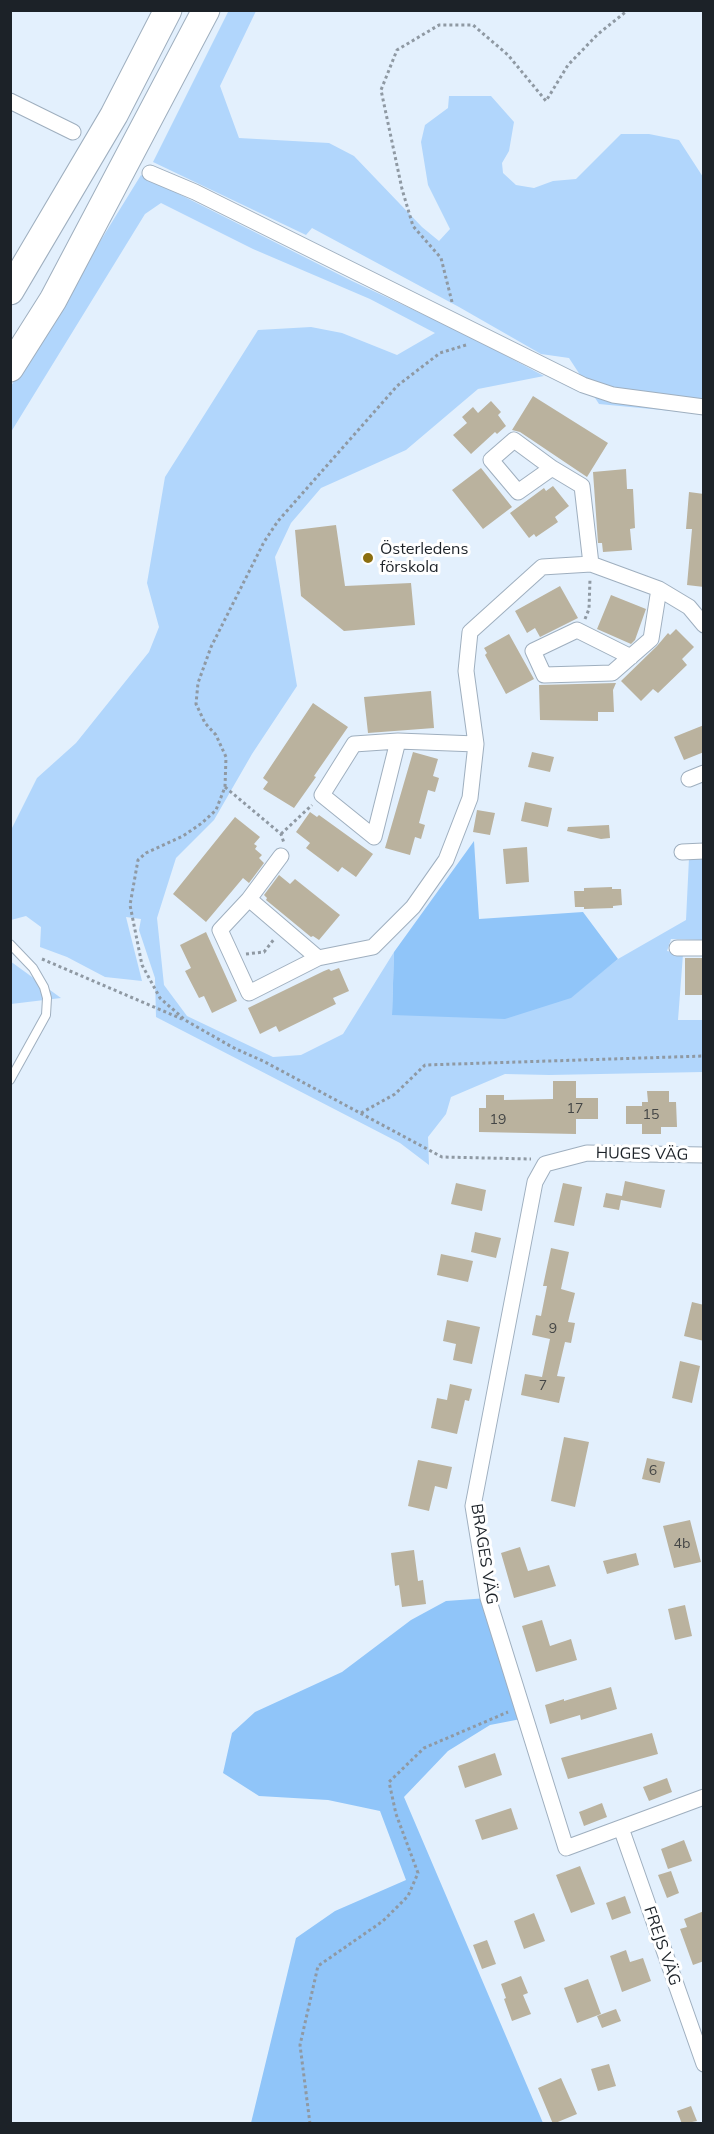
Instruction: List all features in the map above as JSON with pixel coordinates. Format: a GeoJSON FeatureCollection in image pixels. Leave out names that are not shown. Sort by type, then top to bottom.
{"type":"FeatureCollection","features":[{"type":"Feature","properties":{"kind":"highway"},"geometry":{"type":"LineString","coordinates":[[10,291],[114,115],[168,10]]}},
{"type":"Feature","properties":{"kind":"highway"},"geometry":{"type":"LineString","coordinates":[[10,368],[52,300],[206,10]]}},
{"type":"Feature","properties":{"kind":"street"},"geometry":{"type":"LineString","coordinates":[[10,101],[73,132]]}},
{"type":"Feature","properties":{"kind":"street"},"geometry":{"type":"LineString","coordinates":[[150,173],[195,192],[582,385],[613,395],[704,407]]}},
{"type":"Feature","properties":{"kind":"street"},"geometry":{"type":"LineString","coordinates":[[552,468],[582,486],[591,564]]}},
{"type":"Feature","properties":{"kind":"street"},"geometry":{"type":"LineString","coordinates":[[281,856],[249,899],[220,930],[249,993],[318,958],[373,947],[413,907],[446,860],[470,798],[476,744],[466,671],[470,632],[542,567],[591,564],[659,589],[689,607],[704,625]]}},
{"type":"Feature","properties":{"kind":"street"},"geometry":{"type":"LineString","coordinates":[[631,657],[577,630],[533,651],[544,675],[612,673],[631,657],[651,639],[659,589]]}},
{"type":"Feature","properties":{"kind":"street"},"geometry":{"type":"LineString","coordinates":[[398,741],[374,837],[322,795],[354,744],[398,741],[476,744]]}},
{"type":"Feature","properties":{"kind":"street"},"geometry":{"type":"LineString","coordinates":[[689,778],[704,773]]}},
{"type":"Feature","properties":{"kind":"street"},"geometry":{"type":"LineString","coordinates":[[682,852],[704,851]]}},
{"type":"Feature","properties":{"kind":"street"},"geometry":{"type":"LineString","coordinates":[[249,899],[318,958]]}},
{"type":"Feature","properties":{"kind":"street"},"geometry":{"type":"LineString","coordinates":[[676,948],[704,948]]}},
{"type":"Feature","properties":{"kind":"street","name":"HUGES VÄG"},"geometry":{"type":"LineString","coordinates":[[545,1164],[587,1153],[704,1155]]}},
{"type":"Feature","properties":{"kind":"street","name":"BRAGES VÄG"},"geometry":{"type":"LineString","coordinates":[[545,1164],[535,1182],[473,1506],[488,1599],[566,1848],[621,1828]]}},
{"type":"Feature","properties":{"kind":"street"},"geometry":{"type":"LineString","coordinates":[[621,1828],[704,1797]]}},
{"type":"Feature","properties":{"kind":"street","name":"FREJS VÄG"},"geometry":{"type":"LineString","coordinates":[[621,1828],[704,2064]]}},
{"type":"Feature","properties":{"kind":"lane"},"geometry":{"type":"LineString","coordinates":[[10,1080],[46,1015],[44,987],[33,968],[13,946]]}},
{"type":"Feature","properties":{"kind":"path"},"geometry":{"type":"LineString","coordinates":[[456,322],[441,258],[414,225],[402,189],[381,90],[398,50],[439,25],[472,25],[508,56],[546,101],[567,65],[598,34],[628,10]]}},
{"type":"Feature","properties":{"kind":"path"},"geometry":{"type":"LineString","coordinates":[[185,1020],[160,998],[142,965],[130,905],[138,860],[146,853],[183,836],[202,823],[216,810],[225,787],[226,757],[216,735],[205,723],[196,704],[198,683],[211,647],[264,542],[278,521],[398,386],[440,353],[488,338]]}},
{"type":"Feature","properties":{"kind":"path"},"geometry":{"type":"LineString","coordinates":[[579,632],[589,609],[591,564]]}},
{"type":"Feature","properties":{"kind":"path"},"geometry":{"type":"LineString","coordinates":[[225,787],[281,834],[285,844],[281,856]]}},
{"type":"Feature","properties":{"kind":"path"},"geometry":{"type":"LineString","coordinates":[[281,834],[322,795]]}},
{"type":"Feature","properties":{"kind":"path"},"geometry":{"type":"LineString","coordinates":[[233,959],[264,952],[283,928]]}},
{"type":"Feature","properties":{"kind":"path"},"geometry":{"type":"LineString","coordinates":[[13,946],[185,1020],[442,1157],[509,1160],[530,1158],[545,1164]]}},
{"type":"Feature","properties":{"kind":"path"},"geometry":{"type":"LineString","coordinates":[[361,1113],[395,1094],[425,1065],[704,1056]]}},
{"type":"Feature","properties":{"kind":"path"},"geometry":{"type":"LineString","coordinates":[[310,2124],[300,2046],[318,1966],[383,1921],[408,1896],[418,1873],[396,1814],[389,1782],[424,1748],[522,1706]]}},
{"type":"Feature","properties":{"kind":"shaded area"},"geometry":{"type":"Polygon","coordinates":[[[229,10],[256,11],[220,86],[239,138],[329,143],[354,156],[422,227],[439,241],[450,229],[428,185],[421,142],[425,125],[448,108],[449,96],[491,96],[514,122],[509,151],[502,163],[503,173],[516,185],[534,188],[553,181],[576,179],[621,134],[649,134],[679,140],[703,177],[703,414],[599,404],[569,358],[541,354],[312,228],[306,235],[153,162],[229,10]]]}},
{"type":"Feature","properties":{"kind":"shaded area"},"geometry":{"type":"Polygon","coordinates":[[[141,175],[352,281],[467,335],[544,376],[478,389],[406,450],[321,488],[291,523],[275,557],[297,686],[252,754],[214,820],[176,858],[157,918],[164,985],[187,1016],[273,1057],[301,1055],[343,1034],[394,952],[392,1015],[571,997],[618,959],[686,920],[689,858],[703,857],[703,940],[671,939],[667,951],[683,954],[678,1020],[703,1020],[703,1072],[505,1074],[451,1097],[446,1114],[428,1137],[429,1165],[400,1143],[156,1017],[155,978],[139,930],[141,919],[126,917],[142,981],[105,977],[67,957],[40,947],[41,927],[26,916],[11,920],[11,830],[37,778],[76,743],[149,652],[159,627],[147,583],[165,477],[258,330],[311,327],[342,333],[397,355],[435,333],[370,299],[253,249],[161,203],[145,214],[11,432],[11,386],[141,175]]]}},
{"type":"Feature","properties":{"kind":"shaded area"},"geometry":{"type":"Polygon","coordinates":[[[474,841],[479,919],[583,912],[618,959],[571,998],[505,1019],[392,1015],[394,952],[474,841]]]}},
{"type":"Feature","properties":{"kind":"shaded area"},"geometry":{"type":"Polygon","coordinates":[[[10,961],[61,998],[11,1004],[10,961]]]}},
{"type":"Feature","properties":{"kind":"shaded area"},"geometry":{"type":"Polygon","coordinates":[[[488,1598],[526,1718],[490,1725],[448,1751],[404,1797],[543,2123],[251,2123],[296,1938],[335,1911],[406,1880],[380,1811],[328,1800],[259,1796],[223,1773],[232,1733],[255,1712],[342,1672],[411,1620],[446,1601],[488,1598]]]}},
{"type":"Feature","properties":{"kind":"building"},"geometry":{"type":"Polygon","coordinates":[[[533,396],[608,443],[587,477],[520,432],[512,430],[533,396]]]}},
{"type":"Feature","properties":{"kind":"building"},"geometry":{"type":"Polygon","coordinates":[[[491,401],[501,412],[498,415],[506,426],[497,434],[495,432],[471,454],[453,435],[467,423],[462,417],[473,407],[478,413],[491,401]]]}},
{"type":"Feature","properties":{"kind":"building"},"geometry":{"type":"Polygon","coordinates":[[[481,468],[512,507],[483,529],[452,490],[481,468]]]}},
{"type":"Feature","properties":{"kind":"building"},"geometry":{"type":"Polygon","coordinates":[[[626,469],[627,489],[633,489],[635,528],[630,529],[632,550],[603,552],[602,543],[598,543],[593,472],[626,469]]]}},
{"type":"Feature","properties":{"kind":"building"},"geometry":{"type":"Polygon","coordinates":[[[553,486],[569,506],[555,517],[558,522],[536,537],[534,534],[529,538],[510,513],[544,488],[546,491],[553,486]]]}},
{"type":"Feature","properties":{"kind":"building"},"geometry":{"type":"Polygon","coordinates":[[[689,492],[704,494],[704,587],[687,585],[692,529],[686,529],[689,492]]]}},
{"type":"Feature","properties":{"kind":"building"},"geometry":{"type":"Polygon","coordinates":[[[336,525],[345,586],[411,583],[415,625],[344,631],[301,596],[295,530],[336,525]]]}},
{"type":"Feature","properties":{"kind":"building"},"geometry":{"type":"Polygon","coordinates":[[[560,586],[578,618],[540,637],[535,628],[527,633],[515,611],[560,586]]]}},
{"type":"Feature","properties":{"kind":"building"},"geometry":{"type":"Polygon","coordinates":[[[611,595],[646,609],[635,640],[631,644],[597,629],[611,595]]]}},
{"type":"Feature","properties":{"kind":"building"},"geometry":{"type":"Polygon","coordinates":[[[676,629],[694,647],[682,659],[687,665],[658,693],[653,689],[641,701],[621,681],[668,633],[670,635],[676,629]]]}},
{"type":"Feature","properties":{"kind":"building"},"geometry":{"type":"Polygon","coordinates":[[[509,634],[534,679],[506,694],[485,655],[487,653],[484,648],[509,634]]]}},
{"type":"Feature","properties":{"kind":"building"},"geometry":{"type":"Polygon","coordinates":[[[616,683],[613,690],[614,712],[598,712],[598,721],[540,720],[539,685],[616,683]]]}},
{"type":"Feature","properties":{"kind":"building"},"geometry":{"type":"Polygon","coordinates":[[[431,691],[434,728],[368,733],[364,697],[431,691]]]}},
{"type":"Feature","properties":{"kind":"building"},"geometry":{"type":"Polygon","coordinates":[[[313,703],[348,727],[294,808],[263,789],[268,782],[263,778],[313,703]]]}},
{"type":"Feature","properties":{"kind":"building"},"geometry":{"type":"Polygon","coordinates":[[[704,725],[704,752],[684,760],[674,737],[704,725]]]}},
{"type":"Feature","properties":{"kind":"building"},"geometry":{"type":"Polygon","coordinates":[[[413,752],[438,759],[433,776],[439,778],[435,792],[428,790],[419,823],[425,825],[421,839],[415,837],[410,855],[385,848],[413,752]]]}},
{"type":"Feature","properties":{"kind":"building"},"geometry":{"type":"Polygon","coordinates":[[[532,752],[554,757],[550,772],[528,767],[532,752]]]}},
{"type":"Feature","properties":{"kind":"building"},"geometry":{"type":"Polygon","coordinates":[[[525,802],[552,808],[548,827],[521,821],[525,802]]]}},
{"type":"Feature","properties":{"kind":"building"},"geometry":{"type":"Polygon","coordinates":[[[477,810],[495,813],[490,835],[473,832],[477,810]]]}},
{"type":"Feature","properties":{"kind":"building"},"geometry":{"type":"Polygon","coordinates":[[[310,812],[317,817],[319,815],[373,854],[356,877],[342,867],[338,872],[306,848],[310,843],[296,832],[310,812]]]}},
{"type":"Feature","properties":{"kind":"building"},"geometry":{"type":"Polygon","coordinates":[[[235,817],[260,837],[254,844],[257,846],[255,849],[262,855],[259,858],[264,863],[249,883],[243,878],[206,922],[173,894],[235,817]]]}},
{"type":"Feature","properties":{"kind":"building"},"geometry":{"type":"Polygon","coordinates":[[[609,825],[610,838],[601,839],[567,831],[568,827],[609,825]]]}},
{"type":"Feature","properties":{"kind":"building"},"geometry":{"type":"Polygon","coordinates":[[[527,847],[529,882],[506,884],[503,849],[527,847]]]}},
{"type":"Feature","properties":{"kind":"building"},"geometry":{"type":"Polygon","coordinates":[[[279,875],[290,884],[295,879],[340,915],[319,940],[311,937],[266,900],[264,895],[279,875]]]}},
{"type":"Feature","properties":{"kind":"building"},"geometry":{"type":"Polygon","coordinates":[[[612,887],[612,889],[621,889],[622,905],[613,906],[613,908],[575,907],[574,891],[584,891],[584,888],[612,887]]]}},
{"type":"Feature","properties":{"kind":"building"},"geometry":{"type":"Polygon","coordinates":[[[206,932],[237,1001],[212,1013],[204,996],[199,998],[185,971],[191,968],[180,945],[206,932]]]}},
{"type":"Feature","properties":{"kind":"building"},"geometry":{"type":"Polygon","coordinates":[[[685,958],[704,958],[704,995],[685,995],[685,958]]]}},
{"type":"Feature","properties":{"kind":"building"},"geometry":{"type":"Polygon","coordinates":[[[339,968],[349,991],[333,998],[336,1004],[279,1032],[276,1026],[260,1034],[248,1008],[324,971],[339,968]]]}},
{"type":"Feature","properties":{"kind":"building"},"geometry":{"type":"Polygon","coordinates":[[[553,1081],[576,1081],[576,1098],[598,1098],[598,1119],[576,1119],[576,1134],[479,1132],[479,1108],[486,1108],[486,1095],[504,1095],[504,1100],[553,1099],[553,1081]]]}},
{"type":"Feature","properties":{"kind":"building"},"geometry":{"type":"Polygon","coordinates":[[[647,1091],[669,1091],[669,1102],[676,1102],[677,1127],[661,1127],[661,1134],[642,1134],[642,1124],[626,1124],[626,1106],[642,1106],[642,1102],[648,1102],[647,1091]]]}},
{"type":"Feature","properties":{"kind":"building"},"geometry":{"type":"Polygon","coordinates":[[[625,1181],[665,1190],[661,1208],[621,1200],[619,1210],[603,1207],[606,1193],[622,1196],[625,1181]]]}},
{"type":"Feature","properties":{"kind":"building"},"geometry":{"type":"Polygon","coordinates":[[[456,1183],[486,1190],[482,1211],[451,1204],[456,1183]]]}},
{"type":"Feature","properties":{"kind":"building"},"geometry":{"type":"Polygon","coordinates":[[[563,1183],[582,1187],[574,1226],[554,1222],[563,1183]]]}},
{"type":"Feature","properties":{"kind":"building"},"geometry":{"type":"Polygon","coordinates":[[[475,1232],[501,1238],[496,1258],[471,1252],[475,1232]]]}},
{"type":"Feature","properties":{"kind":"building"},"geometry":{"type":"Polygon","coordinates":[[[551,1248],[569,1252],[561,1289],[575,1293],[568,1322],[575,1323],[571,1343],[565,1342],[557,1376],[565,1377],[559,1403],[521,1395],[525,1374],[542,1377],[550,1339],[532,1335],[536,1315],[541,1316],[547,1286],[543,1286],[551,1248]]]}},
{"type":"Feature","properties":{"kind":"building"},"geometry":{"type":"Polygon","coordinates":[[[441,1254],[473,1261],[468,1282],[437,1275],[441,1254]]]}},
{"type":"Feature","properties":{"kind":"building"},"geometry":{"type":"Polygon","coordinates":[[[692,1302],[704,1305],[704,1341],[684,1336],[692,1302]]]}},
{"type":"Feature","properties":{"kind":"building"},"geometry":{"type":"Polygon","coordinates":[[[447,1320],[480,1327],[472,1364],[453,1360],[456,1344],[443,1341],[447,1320]]]}},
{"type":"Feature","properties":{"kind":"building"},"geometry":{"type":"Polygon","coordinates":[[[680,1361],[700,1366],[692,1403],[672,1398],[680,1361]]]}},
{"type":"Feature","properties":{"kind":"building"},"geometry":{"type":"Polygon","coordinates":[[[450,1384],[472,1389],[469,1401],[465,1400],[457,1434],[431,1428],[437,1398],[447,1400],[450,1384]]]}},
{"type":"Feature","properties":{"kind":"building"},"geometry":{"type":"Polygon","coordinates":[[[564,1437],[589,1442],[575,1507],[551,1501],[564,1437]]]}},
{"type":"Feature","properties":{"kind":"building"},"geometry":{"type":"Polygon","coordinates":[[[647,1458],[665,1462],[660,1483],[642,1479],[647,1458]]]}},
{"type":"Feature","properties":{"kind":"building"},"geometry":{"type":"Polygon","coordinates":[[[418,1460],[452,1467],[447,1489],[435,1486],[429,1511],[408,1506],[418,1460]]]}},
{"type":"Feature","properties":{"kind":"building"},"geometry":{"type":"Polygon","coordinates":[[[690,1520],[701,1562],[674,1568],[663,1526],[690,1520]]]}},
{"type":"Feature","properties":{"kind":"building"},"geometry":{"type":"Polygon","coordinates":[[[520,1547],[528,1571],[549,1565],[556,1586],[514,1598],[501,1553],[520,1547]]]}},
{"type":"Feature","properties":{"kind":"building"},"geometry":{"type":"Polygon","coordinates":[[[414,1550],[418,1581],[423,1580],[426,1604],[402,1607],[399,1585],[395,1586],[391,1553],[414,1550]]]}},
{"type":"Feature","properties":{"kind":"building"},"geometry":{"type":"Polygon","coordinates":[[[636,1553],[639,1565],[607,1574],[603,1561],[636,1553]]]}},
{"type":"Feature","properties":{"kind":"building"},"geometry":{"type":"Polygon","coordinates":[[[685,1605],[692,1636],[675,1640],[668,1609],[685,1605]]]}},
{"type":"Feature","properties":{"kind":"building"},"geometry":{"type":"Polygon","coordinates":[[[542,1620],[550,1646],[571,1639],[577,1660],[536,1672],[522,1626],[542,1620]]]}},
{"type":"Feature","properties":{"kind":"building"},"geometry":{"type":"Polygon","coordinates":[[[611,1687],[617,1709],[581,1720],[580,1715],[550,1724],[545,1705],[611,1687]]]}},
{"type":"Feature","properties":{"kind":"building"},"geometry":{"type":"Polygon","coordinates":[[[652,1733],[658,1754],[568,1779],[561,1758],[652,1733]]]}},
{"type":"Feature","properties":{"kind":"building"},"geometry":{"type":"Polygon","coordinates":[[[495,1753],[502,1775],[465,1788],[458,1766],[495,1753]]]}},
{"type":"Feature","properties":{"kind":"building"},"geometry":{"type":"Polygon","coordinates":[[[667,1778],[672,1792],[649,1801],[643,1787],[667,1778]]]}},
{"type":"Feature","properties":{"kind":"building"},"geometry":{"type":"Polygon","coordinates":[[[602,1803],[607,1817],[584,1826],[579,1812],[602,1803]]]}},
{"type":"Feature","properties":{"kind":"building"},"geometry":{"type":"Polygon","coordinates":[[[511,1808],[518,1829],[482,1840],[475,1820],[511,1808]]]}},
{"type":"Feature","properties":{"kind":"building"},"geometry":{"type":"Polygon","coordinates":[[[684,1840],[692,1861],[668,1869],[661,1849],[684,1840]]]}},
{"type":"Feature","properties":{"kind":"building"},"geometry":{"type":"Polygon","coordinates":[[[580,1866],[595,1904],[571,1913],[556,1875],[580,1866]]]}},
{"type":"Feature","properties":{"kind":"building"},"geometry":{"type":"Polygon","coordinates":[[[671,1871],[679,1893],[667,1898],[658,1875],[671,1871]]]}},
{"type":"Feature","properties":{"kind":"building"},"geometry":{"type":"Polygon","coordinates":[[[625,1896],[631,1913],[612,1920],[606,1903],[625,1896]]]}},
{"type":"Feature","properties":{"kind":"building"},"geometry":{"type":"Polygon","coordinates":[[[704,1911],[704,1961],[693,1965],[680,1929],[687,1927],[684,1919],[704,1911]]]}},
{"type":"Feature","properties":{"kind":"building"},"geometry":{"type":"Polygon","coordinates":[[[534,1913],[545,1941],[524,1949],[514,1921],[534,1913]]]}},
{"type":"Feature","properties":{"kind":"building"},"geometry":{"type":"Polygon","coordinates":[[[487,1940],[496,1964],[482,1969],[473,1945],[487,1940]]]}},
{"type":"Feature","properties":{"kind":"building"},"geometry":{"type":"Polygon","coordinates":[[[626,1950],[630,1962],[643,1958],[651,1981],[622,1992],[610,1956],[626,1950]]]}},
{"type":"Feature","properties":{"kind":"building"},"geometry":{"type":"Polygon","coordinates":[[[521,1976],[528,1993],[523,1995],[531,2014],[512,2021],[501,1984],[521,1976]]]}},
{"type":"Feature","properties":{"kind":"building"},"geometry":{"type":"Polygon","coordinates":[[[588,1979],[601,2014],[577,2023],[564,1988],[588,1979]]]}},
{"type":"Feature","properties":{"kind":"building"},"geometry":{"type":"Polygon","coordinates":[[[616,2009],[621,2021],[602,2028],[597,2016],[616,2009]]]}},
{"type":"Feature","properties":{"kind":"building"},"geometry":{"type":"Polygon","coordinates":[[[609,2064],[616,2086],[598,2091],[591,2069],[609,2064]]]}},
{"type":"Feature","properties":{"kind":"building"},"geometry":{"type":"Polygon","coordinates":[[[561,2078],[577,2114],[553,2124],[538,2088],[561,2078]]]}},
{"type":"Feature","properties":{"kind":"building"},"geometry":{"type":"Polygon","coordinates":[[[691,2106],[697,2121],[682,2124],[677,2111],[691,2106]]]}},
{"type":"Feature","properties":{"kind":"place","name":"Österledens förskola"},"geometry":{"type":"Point","coordinates":[368,558]}}]}
